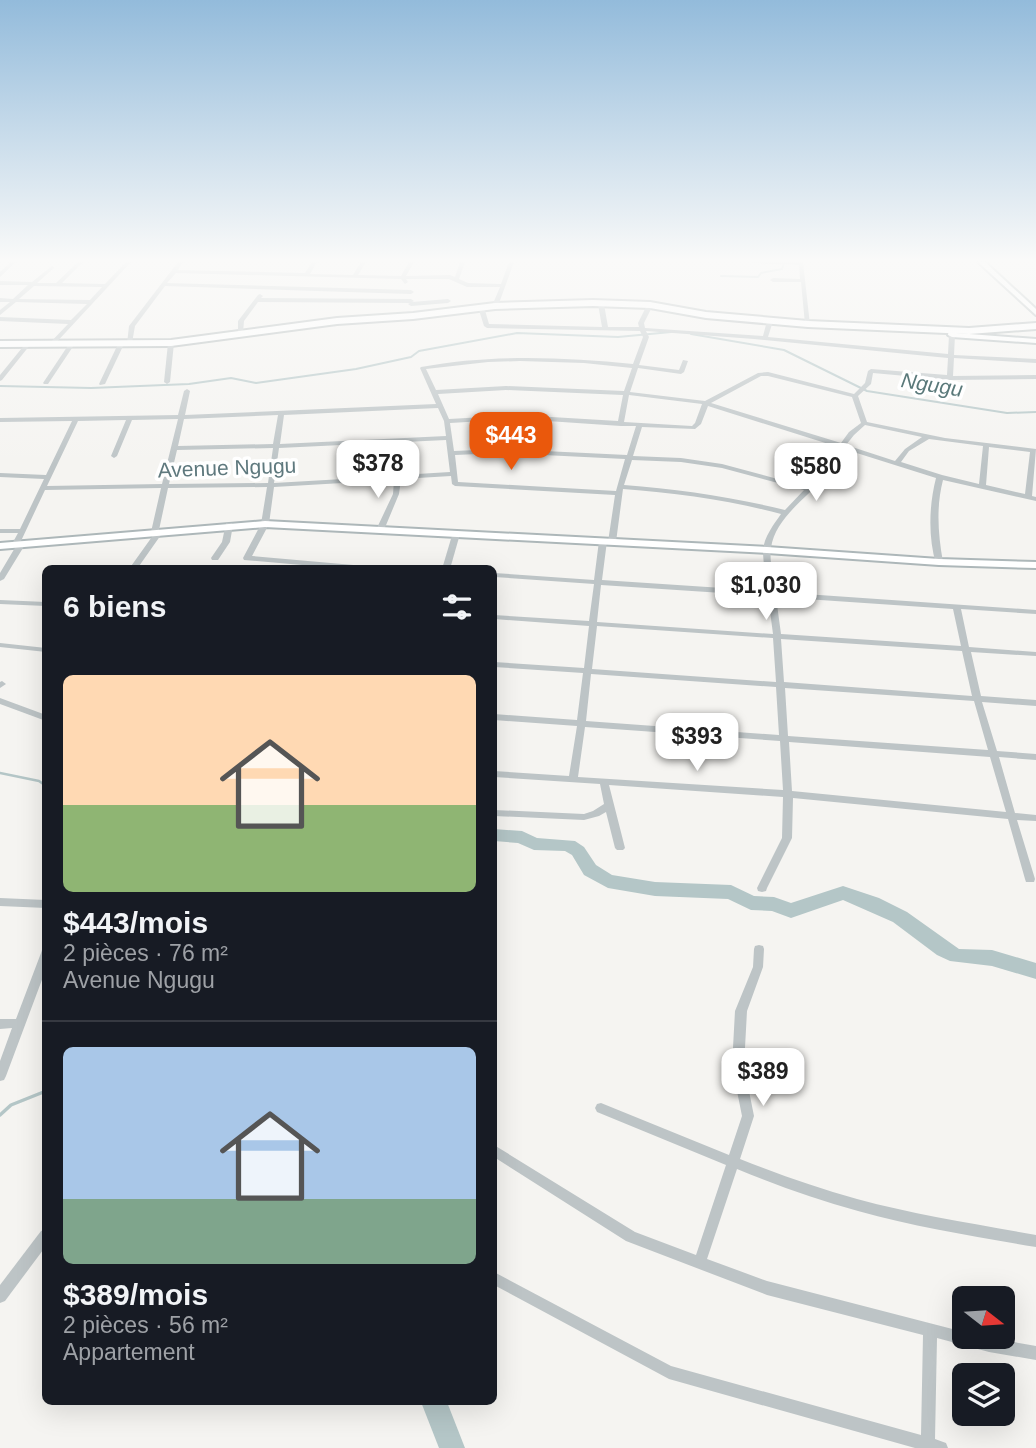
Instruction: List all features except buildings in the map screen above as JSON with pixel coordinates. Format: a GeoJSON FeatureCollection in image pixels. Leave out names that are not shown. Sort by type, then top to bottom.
{"type":"FeatureCollection","features":[{"type":"Feature","properties":{"kind":"main road"},"geometry":{"type":"LineString","coordinates":[[0,344],[172,343],[268,330]]}},
{"type":"Feature","properties":{"kind":"main road"},"geometry":{"type":"LineString","coordinates":[[908,330],[988,334],[1015,330]]}},
{"type":"Feature","properties":{"kind":"street"},"geometry":{"type":"LineString","coordinates":[[51,345],[64,330]]}},
{"type":"Feature","properties":{"kind":"street"},"geometry":{"type":"LineString","coordinates":[[102,384],[131,330]]}},
{"type":"Feature","properties":{"kind":"street"},"geometry":{"type":"LineString","coordinates":[[618,330],[765,338],[949,356],[1036,361]]}},
{"type":"Feature","properties":{"kind":"street"},"geometry":{"type":"LineString","coordinates":[[621,424],[626,393],[643,330]]}},
{"type":"Feature","properties":{"kind":"street"},"geometry":{"type":"LineString","coordinates":[[765,338],[768,330]]}},
{"type":"Feature","properties":{"kind":"street"},"geometry":{"type":"LineString","coordinates":[[950,378],[952,332]]}},
{"type":"Feature","properties":{"kind":"street"},"geometry":{"type":"LineString","coordinates":[[988,334],[1036,341]]}},
{"type":"Feature","properties":{"kind":"street"},"geometry":{"type":"LineString","coordinates":[[167,382],[172,343]]}},
{"type":"Feature","properties":{"kind":"street"},"geometry":{"type":"LineString","coordinates":[[0,379],[28,345]]}},
{"type":"Feature","properties":{"kind":"street"},"geometry":{"type":"LineString","coordinates":[[46,383],[71,345]]}},
{"type":"Feature","properties":{"kind":"street"},"geometry":{"type":"LineString","coordinates":[[685,361],[681,372],[590,361],[525,359],[424,368],[447,421],[455,484],[698,493],[733,498],[786,513]]}},
{"type":"Feature","properties":{"kind":"street"},"geometry":{"type":"LineString","coordinates":[[855,396],[868,384],[871,371],[950,378],[1036,377]]}},
{"type":"Feature","properties":{"kind":"street"},"geometry":{"type":"LineString","coordinates":[[447,421],[518,417],[693,428],[698,424],[706,403],[760,374],[855,396]]}},
{"type":"Feature","properties":{"kind":"street"},"geometry":{"type":"LineString","coordinates":[[434,392],[506,388],[626,393],[706,403],[841,447],[940,477],[1032,499],[1034,451],[927,437],[864,423],[847,435],[841,447],[828,468],[786,513],[769,537],[767,550],[777,637],[788,794],[787,838],[762,888]]}},
{"type":"Feature","properties":{"kind":"street"},"geometry":{"type":"LineString","coordinates":[[136,565],[157,532],[164,488],[176,448],[187,391]]}},
{"type":"Feature","properties":{"kind":"street"},"geometry":{"type":"LineString","coordinates":[[855,396],[864,423]]}},
{"type":"Feature","properties":{"kind":"street"},"geometry":{"type":"LineString","coordinates":[[0,420],[182,417],[440,406]]}},
{"type":"Feature","properties":{"kind":"street","name":"Avenue Ngugu"},"geometry":{"type":"LineString","coordinates":[[281,413],[265,524],[247,558],[303,565]]}},
{"type":"Feature","properties":{"kind":"street"},"geometry":{"type":"LineString","coordinates":[[114,456],[130,418]]}},
{"type":"Feature","properties":{"kind":"street"},"geometry":{"type":"LineString","coordinates":[[0,579],[19,544],[21,531],[76,419]]}},
{"type":"Feature","properties":{"kind":"street"},"geometry":{"type":"LineString","coordinates":[[573,780],[582,724],[597,581],[619,490],[639,426]]}},
{"type":"Feature","properties":{"kind":"street"},"geometry":{"type":"LineString","coordinates":[[897,463],[907,450],[927,437]]}},
{"type":"Feature","properties":{"kind":"street"},"geometry":{"type":"LineString","coordinates":[[176,448],[449,438]]}},
{"type":"Feature","properties":{"kind":"street"},"geometry":{"type":"LineString","coordinates":[[982,487],[986,444]]}},
{"type":"Feature","properties":{"kind":"street"},"geometry":{"type":"LineString","coordinates":[[453,453],[501,452],[681,460],[722,466],[810,490]]}},
{"type":"Feature","properties":{"kind":"street","name":"Avenue Ngugu"},"geometry":{"type":"LineString","coordinates":[[42,488],[271,485],[454,474]]}},
{"type":"Feature","properties":{"kind":"street"},"geometry":{"type":"LineString","coordinates":[[0,475],[47,477]]}},
{"type":"Feature","properties":{"kind":"street"},"geometry":{"type":"LineString","coordinates":[[380,530],[396,494],[398,476]]}},
{"type":"Feature","properties":{"kind":"street"},"geometry":{"type":"LineString","coordinates":[[939,562],[933,519],[940,477]]}},
{"type":"Feature","properties":{"kind":"street"},"geometry":{"type":"LineString","coordinates":[[0,546],[265,524],[767,550],[939,562],[1036,565]]}},
{"type":"Feature","properties":{"kind":"street"},"geometry":{"type":"LineString","coordinates":[[215,558],[226,542],[229,525]]}},
{"type":"Feature","properties":{"kind":"street"},"geometry":{"type":"LineString","coordinates":[[0,531],[21,531]]}},
{"type":"Feature","properties":{"kind":"street"},"geometry":{"type":"LineString","coordinates":[[447,565],[456,534]]}},
{"type":"Feature","properties":{"kind":"street"},"geometry":{"type":"LineString","coordinates":[[497,575],[1036,612]]}},
{"type":"Feature","properties":{"kind":"street"},"geometry":{"type":"LineString","coordinates":[[0,602],[42,604]]}},
{"type":"Feature","properties":{"kind":"street"},"geometry":{"type":"LineString","coordinates":[[956,606],[977,698],[1009,815],[1030,879]]}},
{"type":"Feature","properties":{"kind":"street"},"geometry":{"type":"LineString","coordinates":[[497,617],[1036,654]]}},
{"type":"Feature","properties":{"kind":"street"},"geometry":{"type":"LineString","coordinates":[[0,645],[42,649]]}},
{"type":"Feature","properties":{"kind":"street"},"geometry":{"type":"LineString","coordinates":[[497,664],[1036,703]]}},
{"type":"Feature","properties":{"kind":"street"},"geometry":{"type":"LineString","coordinates":[[0,701],[42,717]]}},
{"type":"Feature","properties":{"kind":"street"},"geometry":{"type":"LineString","coordinates":[[497,717],[1036,757]]}},
{"type":"Feature","properties":{"kind":"street"},"geometry":{"type":"LineString","coordinates":[[497,774],[788,794],[1036,818]]}},
{"type":"Feature","properties":{"kind":"street"},"geometry":{"type":"LineString","coordinates":[[604,783],[620,848]]}},
{"type":"Feature","properties":{"kind":"street"},"geometry":{"type":"LineString","coordinates":[[497,813],[584,817],[596,814],[609,805]]}},
{"type":"Feature","properties":{"kind":"street"},"geometry":{"type":"LineString","coordinates":[[0,902],[42,904]]}},
{"type":"Feature","properties":{"kind":"street"},"geometry":{"type":"LineString","coordinates":[[700,1262],[748,1116],[737,1066],[741,1011],[758,967],[759,949]]}},
{"type":"Feature","properties":{"kind":"street"},"geometry":{"type":"LineString","coordinates":[[0,1076],[42,964]]}},
{"type":"Feature","properties":{"kind":"street"},"geometry":{"type":"LineString","coordinates":[[0,1024],[20,1023]]}},
{"type":"Feature","properties":{"kind":"street"},"geometry":{"type":"LineString","coordinates":[[601,1108],[734,1163],[836,1199],[1036,1241]]}},
{"type":"Feature","properties":{"kind":"street"},"geometry":{"type":"LineString","coordinates":[[497,1153],[632,1237],[767,1287],[930,1331],[1036,1353]]}},
{"type":"Feature","properties":{"kind":"street"},"geometry":{"type":"LineString","coordinates":[[0,1296],[42,1240]]}},
{"type":"Feature","properties":{"kind":"street"},"geometry":{"type":"LineString","coordinates":[[497,1280],[669,1371],[932,1446],[930,1331]]}},
{"type":"Feature","properties":{"kind":"waterway","name":"Ngugu"},"geometry":{"type":"LineString","coordinates":[[0,386],[91,388],[189,384],[231,378],[256,383],[356,369],[411,357],[419,351],[517,333],[618,337],[671,332]]}},
{"type":"Feature","properties":{"kind":"waterway","name":"Ngugu"},"geometry":{"type":"LineString","coordinates":[[691,334],[784,350],[867,391],[1007,413],[1036,412]]}},
{"type":"Feature","properties":{"kind":"waterway"},"geometry":{"type":"LineString","coordinates":[[0,773],[42,783]]}},
{"type":"Feature","properties":{"kind":"waterway"},"geometry":{"type":"LineString","coordinates":[[497,835],[522,837],[534,844],[569,845],[578,851],[590,870],[608,881],[655,889],[731,892],[751,903],[774,904],[791,911],[816,900],[843,893],[900,917],[944,950],[957,956],[992,958],[1036,971]]}},
{"type":"Feature","properties":{"kind":"waterway"},"geometry":{"type":"LineString","coordinates":[[0,1115],[11,1105],[42,1093]]}},
{"type":"Feature","properties":{"kind":"waterway"},"geometry":{"type":"LineString","coordinates":[[435,1405],[452,1448]]}}]}
